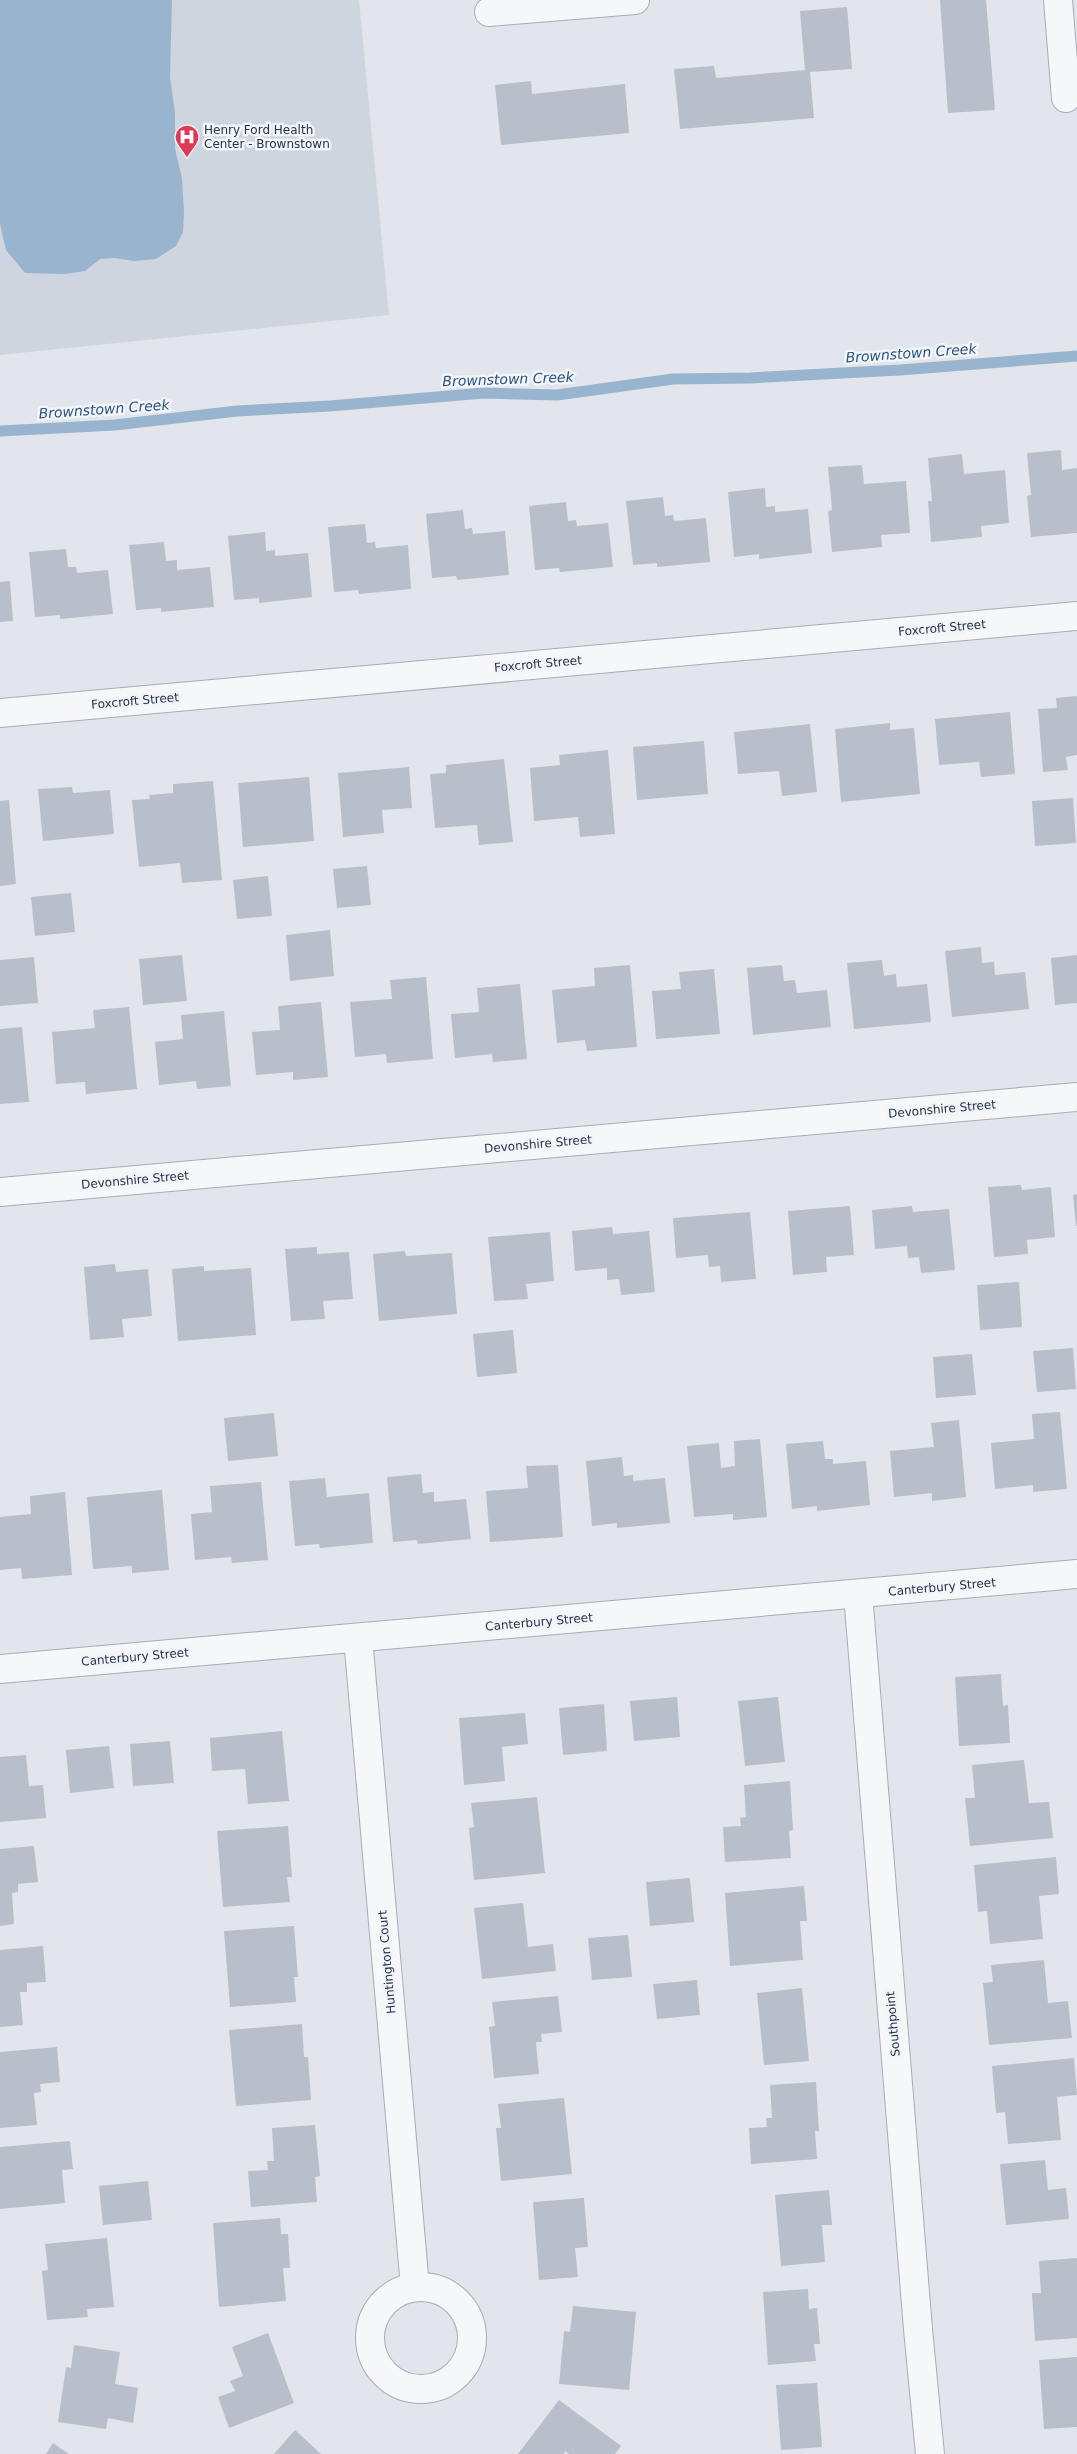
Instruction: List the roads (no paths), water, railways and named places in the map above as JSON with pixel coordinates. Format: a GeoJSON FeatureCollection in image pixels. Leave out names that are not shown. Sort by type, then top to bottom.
{"type":"FeatureCollection","features":[{"type":"Feature","properties":{"kind":"street"},"geometry":{"type":"LineString","coordinates":[[490,12],[635,0]]}},
{"type":"Feature","properties":{"kind":"street"},"geometry":{"type":"LineString","coordinates":[[1058,0],[1066,98]]}},
{"type":"Feature","properties":{"kind":"street","name":"Foxcroft Street"},"geometry":{"type":"LineString","coordinates":[[0,713],[1077,616]]}},
{"type":"Feature","properties":{"kind":"street","name":"Devonshire Street"},"geometry":{"type":"LineString","coordinates":[[0,1192],[1077,1097]]}},
{"type":"Feature","properties":{"kind":"street","name":"Canterbury Street"},"geometry":{"type":"LineString","coordinates":[[0,1670],[1077,1574]]}},
{"type":"Feature","properties":{"kind":"street","name":"Southpoint"},"geometry":{"type":"LineString","coordinates":[[858,1594],[918,2329],[930,2454]]}},
{"type":"Feature","properties":{"kind":"street","name":"Huntington Court"},"geometry":{"type":"LineString","coordinates":[[358,1638],[415,2288]]}},
{"type":"Feature","properties":{"kind":"water"},"geometry":{"type":"Polygon","coordinates":[[[0,0],[172,0],[170,77],[175,113],[175,149],[182,178],[184,212],[183,232],[176,246],[156,259],[134,261],[115,258],[100,259],[85,271],[65,274],[25,273],[6,250],[0,224],[0,0]]]}},
{"type":"Feature","properties":{"kind":"waterway","name":"Brownstown Creek"},"geometry":{"type":"LineString","coordinates":[[0,431],[115,425],[237,411],[330,406],[484,393],[557,395],[673,379],[750,378],[900,370],[1077,356]]}},
{"type":"Feature","properties":{"kind":"place","name":"Henry Ford Health Center - Brownstown"},"geometry":{"type":"Point","coordinates":[187,158]}}]}
